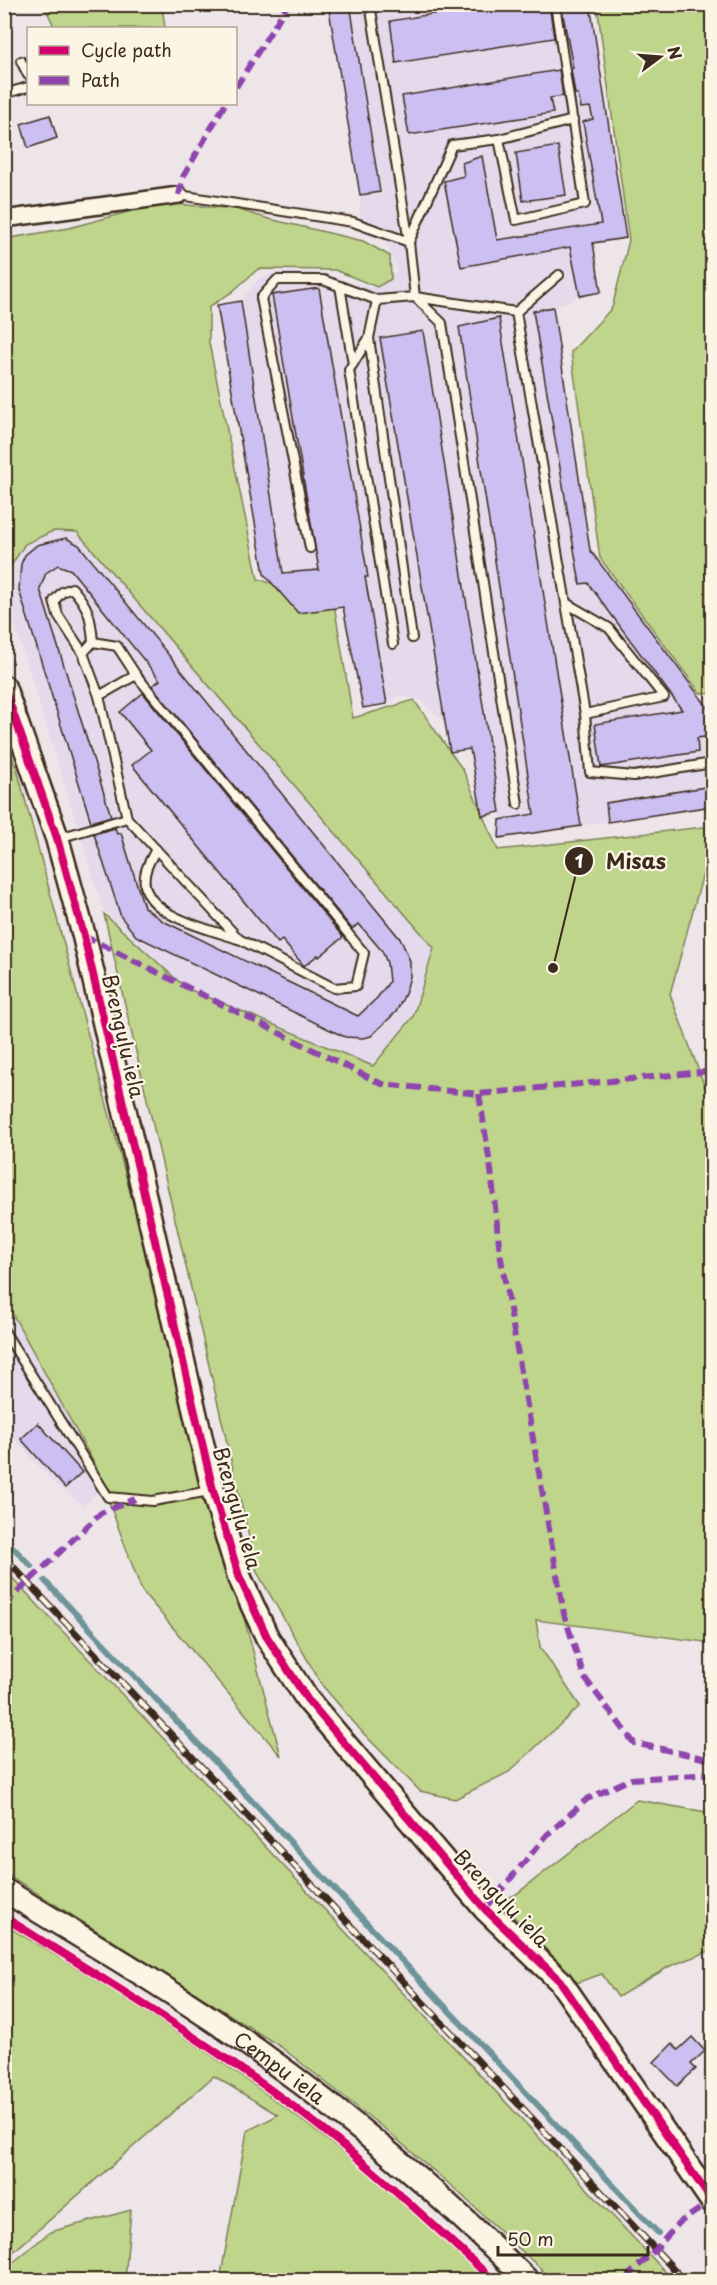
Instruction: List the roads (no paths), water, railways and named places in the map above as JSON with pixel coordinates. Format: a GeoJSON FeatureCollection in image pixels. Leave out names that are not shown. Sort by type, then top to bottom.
{"type":"FeatureCollection","features":[{"type":"Feature","properties":{"kind":"street"},"geometry":{"type":"LineString","coordinates":[[4,219],[179,195]]}},
{"type":"Feature","properties":{"kind":"street","name":"Brenguļu iela"},"geometry":{"type":"LineString","coordinates":[[4,687],[57,838],[84,936],[213,1490],[239,1576],[267,1637],[307,1699],[485,1909],[560,1981],[712,2201]]}},
{"type":"Feature","properties":{"kind":"street","name":"Cempu iela"},"geometry":{"type":"LineString","coordinates":[[4,1890],[170,1992],[257,2050],[327,2102],[471,2224],[527,2280]]}},
{"type":"Feature","properties":{"kind":"lane"},"geometry":{"type":"LineString","coordinates":[[499,139],[516,220],[585,204],[555,4]]}},
{"type":"Feature","properties":{"kind":"lane"},"geometry":{"type":"LineString","coordinates":[[373,5],[415,297],[442,322],[518,804]]}},
{"type":"Feature","properties":{"kind":"lane"},"geometry":{"type":"LineString","coordinates":[[21,61],[27,73]]}},
{"type":"Feature","properties":{"kind":"lane"},"geometry":{"type":"LineString","coordinates":[[4,94],[27,87]]}},
{"type":"Feature","properties":{"kind":"lane"},"geometry":{"type":"LineString","coordinates":[[408,242],[452,145],[499,139],[573,120]]}},
{"type":"Feature","properties":{"kind":"lane"},"geometry":{"type":"LineString","coordinates":[[179,195],[353,222],[408,242]]}},
{"type":"Feature","properties":{"kind":"lane"},"geometry":{"type":"LineString","coordinates":[[310,548],[261,298],[278,280],[323,280],[377,300],[415,297],[516,312],[559,275]]}},
{"type":"Feature","properties":{"kind":"lane"},"geometry":{"type":"LineString","coordinates":[[340,286],[353,364]]}},
{"type":"Feature","properties":{"kind":"lane"},"geometry":{"type":"LineString","coordinates":[[377,300],[369,338],[349,370],[393,644]]}},
{"type":"Feature","properties":{"kind":"lane"},"geometry":{"type":"LineString","coordinates":[[516,312],[585,714],[590,772],[634,776],[712,763]]}},
{"type":"Feature","properties":{"kind":"lane"},"geometry":{"type":"LineString","coordinates":[[369,338],[412,638]]}},
{"type":"Feature","properties":{"kind":"lane"},"geometry":{"type":"LineString","coordinates":[[83,653],[93,642],[91,618],[84,602],[72,588],[62,592],[54,601],[58,615],[83,653],[99,696],[127,818],[239,939]]}},
{"type":"Feature","properties":{"kind":"lane"},"geometry":{"type":"LineString","coordinates":[[566,603],[609,628],[664,697],[585,714]]}},
{"type":"Feature","properties":{"kind":"lane"},"geometry":{"type":"LineString","coordinates":[[93,642],[117,646],[136,675],[364,953],[356,986],[334,988],[239,939],[165,913],[147,894],[145,875],[156,849]]}},
{"type":"Feature","properties":{"kind":"lane"},"geometry":{"type":"LineString","coordinates":[[99,696],[136,675]]}},
{"type":"Feature","properties":{"kind":"lane"},"geometry":{"type":"LineString","coordinates":[[57,838],[127,818]]}},
{"type":"Feature","properties":{"kind":"lane"},"geometry":{"type":"LineString","coordinates":[[6,1335],[108,1497],[153,1501],[213,1490]]}},
{"type":"Feature","properties":{"kind":"waterway"},"geometry":{"type":"LineString","coordinates":[[4,1538],[31,1566]]}},
{"type":"Feature","properties":{"kind":"waterway"},"geometry":{"type":"LineString","coordinates":[[45,1581],[658,2233]]}},
{"type":"Feature","properties":{"kind":"railway"},"geometry":{"type":"LineString","coordinates":[[4,1557],[684,2280]]}},
{"type":"Feature","properties":{"kind":"place","name":"Misas"},"geometry":{"type":"Point","coordinates":[553,968]}}]}
